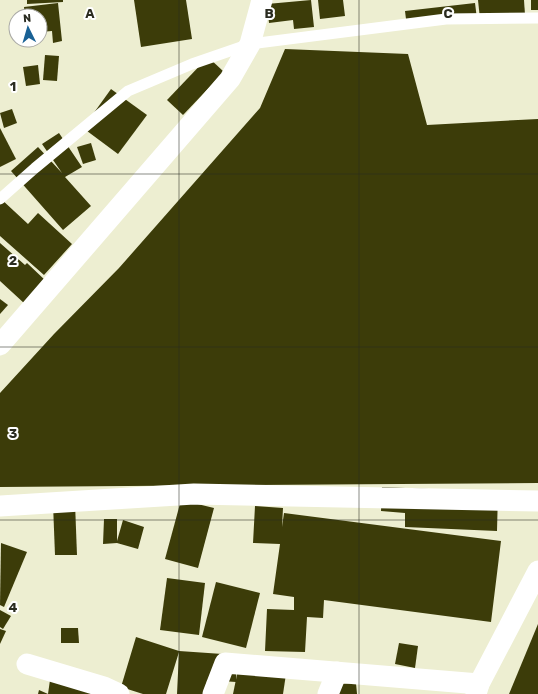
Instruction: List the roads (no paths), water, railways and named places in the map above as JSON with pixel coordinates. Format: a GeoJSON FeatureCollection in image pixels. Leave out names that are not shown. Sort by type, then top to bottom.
{"type":"FeatureCollection","features":[{"type":"Feature","properties":{"kind":"street"},"geometry":{"type":"LineString","coordinates":[[0,345],[230,79],[250,44],[262,0]]}},
{"type":"Feature","properties":{"kind":"street"},"geometry":{"type":"LineString","coordinates":[[0,506],[194,494],[538,501]]}},
{"type":"Feature","properties":{"kind":"street"},"geometry":{"type":"LineString","coordinates":[[213,694],[226,663],[337,672],[477,689],[538,571]]}},
{"type":"Feature","properties":{"kind":"street"},"geometry":{"type":"LineString","coordinates":[[27,664],[119,694]]}},
{"type":"Feature","properties":{"kind":"street"},"geometry":{"type":"LineString","coordinates":[[328,694],[337,672]]}},
{"type":"Feature","properties":{"kind":"lane"},"geometry":{"type":"LineString","coordinates":[[0,200],[35,168],[128,91],[192,64],[250,44],[446,19],[538,18]]}}]}
